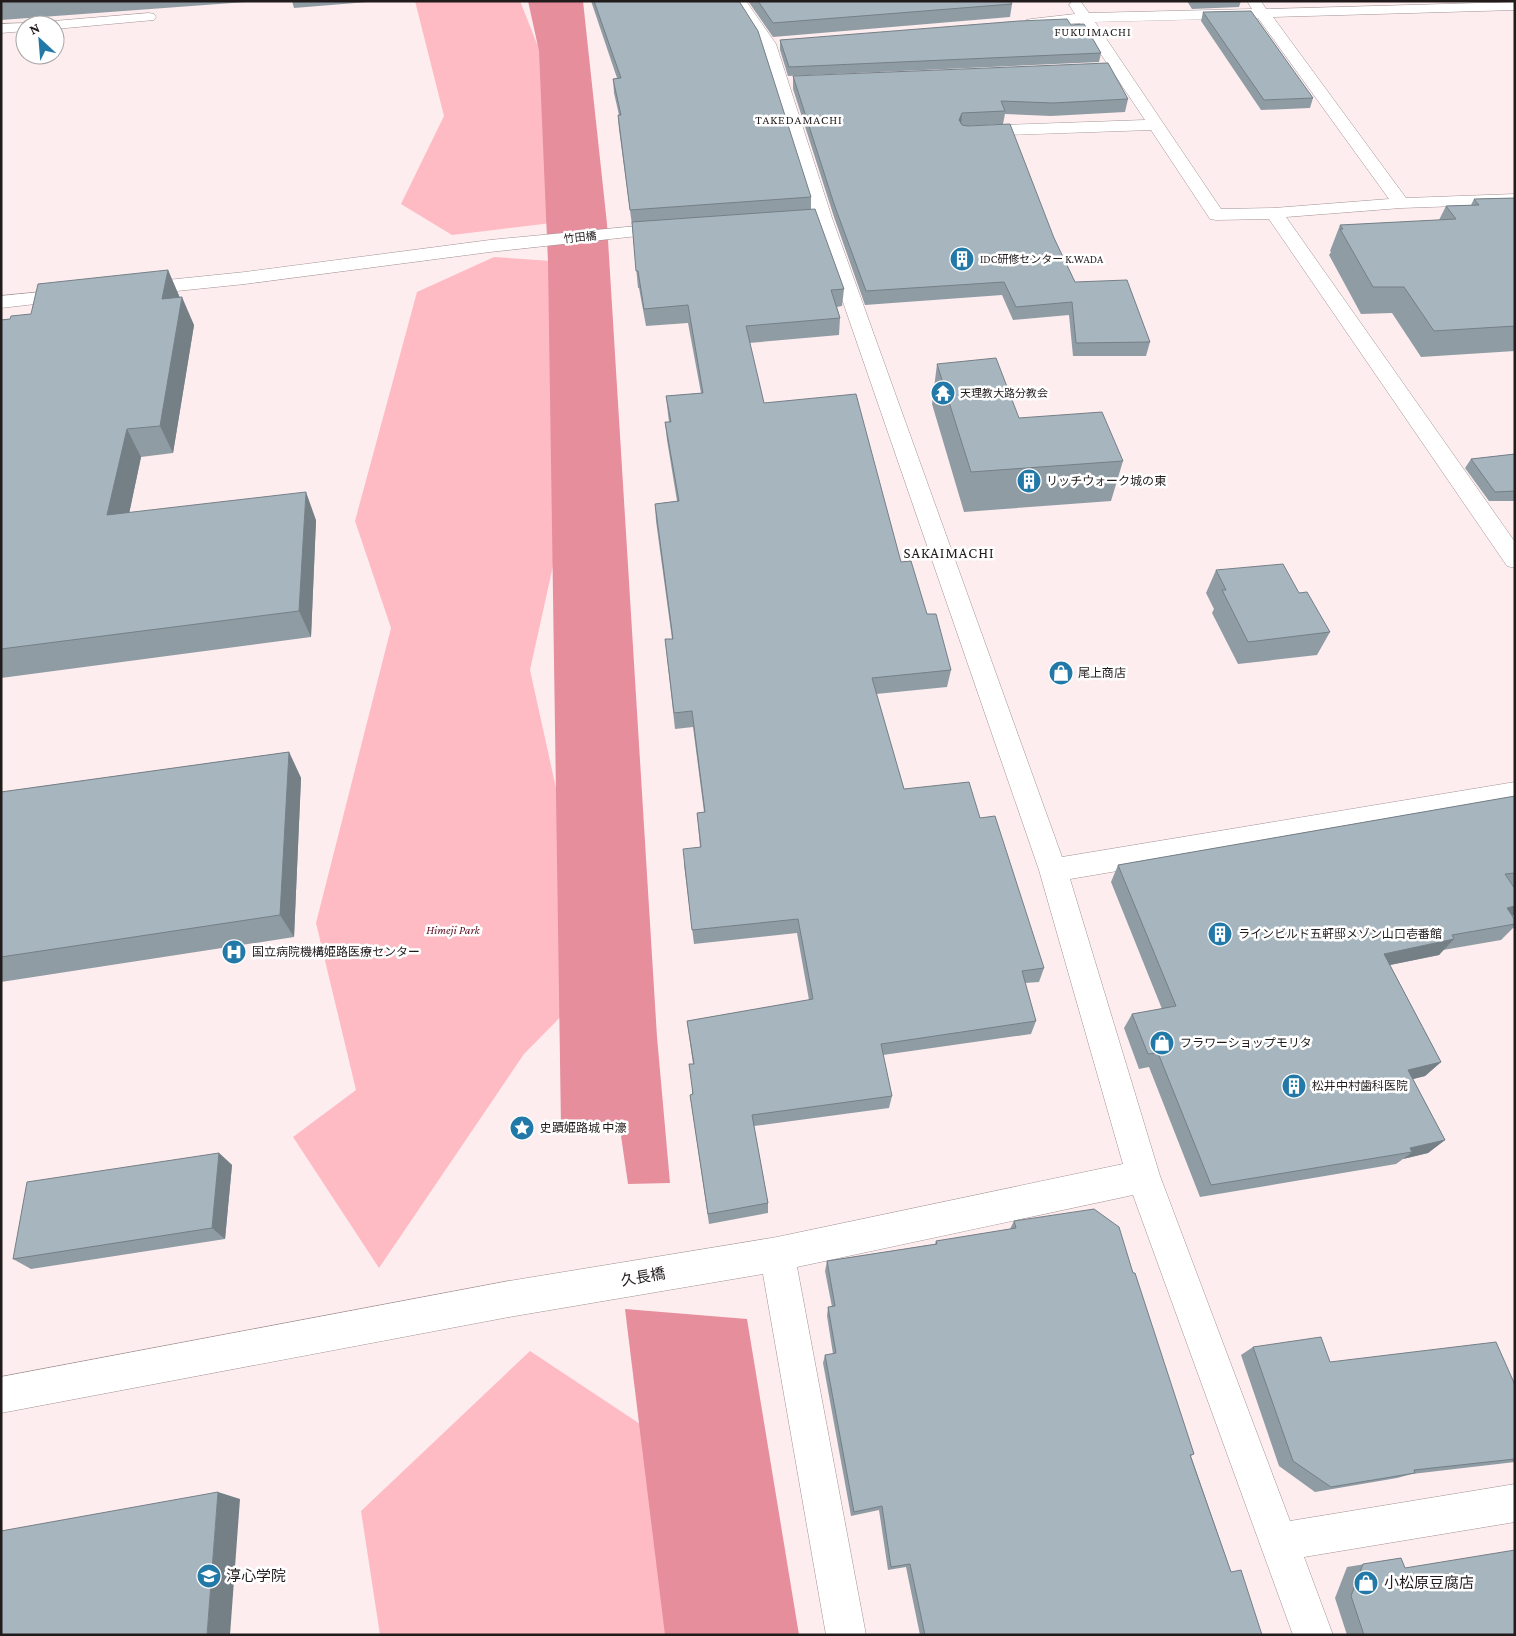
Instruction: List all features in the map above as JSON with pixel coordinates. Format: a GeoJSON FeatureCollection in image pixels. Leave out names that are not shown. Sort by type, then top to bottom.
{"type":"FeatureCollection","features":[{"type":"Feature","properties":{"kind":"street"},"geometry":{"type":"LineString","coordinates":[[739,1],[768,44],[780,83],[814,219],[1053,870],[1143,1176],[1313,1635]]}},
{"type":"Feature","properties":{"kind":"street"},"geometry":{"type":"LineString","coordinates":[[1073,1],[1216,215],[1274,213],[1401,203],[1515,199]]}},
{"type":"Feature","properties":{"kind":"street"},"geometry":{"type":"LineString","coordinates":[[1015,24],[1258,8],[1452,4],[1515,6]]}},
{"type":"Feature","properties":{"kind":"street"},"geometry":{"type":"LineString","coordinates":[[1258,8],[1401,203]]}},
{"type":"Feature","properties":{"kind":"street"},"geometry":{"type":"LineString","coordinates":[[65,24],[150,17]]}},
{"type":"Feature","properties":{"kind":"street"},"geometry":{"type":"LineString","coordinates":[[1,29],[15,28]]}},
{"type":"Feature","properties":{"kind":"street"},"geometry":{"type":"LineString","coordinates":[[768,44],[788,42]]}},
{"type":"Feature","properties":{"kind":"street"},"geometry":{"type":"LineString","coordinates":[[1098,68],[1117,68]]}},
{"type":"Feature","properties":{"kind":"street"},"geometry":{"type":"LineString","coordinates":[[780,83],[800,82]]}},
{"type":"Feature","properties":{"kind":"street"},"geometry":{"type":"LineString","coordinates":[[967,132],[1156,125]]}},
{"type":"Feature","properties":{"kind":"street"},"geometry":{"type":"LineString","coordinates":[[1274,213],[1515,560]]}},
{"type":"Feature","properties":{"kind":"street","name":"竹田橋"},"geometry":{"type":"LineString","coordinates":[[118,291],[245,278],[490,246],[689,227]]}},
{"type":"Feature","properties":{"kind":"street"},"geometry":{"type":"LineString","coordinates":[[1,302],[89,294]]}},
{"type":"Feature","properties":{"kind":"street"},"geometry":{"type":"LineString","coordinates":[[1053,870],[1515,793]]}},
{"type":"Feature","properties":{"kind":"street","name":"久長橋"},"geometry":{"type":"LineString","coordinates":[[1,1395],[509,1299],[777,1254],[1143,1176]]}},
{"type":"Feature","properties":{"kind":"street"},"geometry":{"type":"LineString","coordinates":[[777,1254],[846,1635]]}},
{"type":"Feature","properties":{"kind":"street"},"geometry":{"type":"LineString","coordinates":[[1278,1542],[1515,1503]]}},
{"type":"Feature","properties":{"kind":"green space"},"geometry":{"type":"Polygon","coordinates":[[[415,1],[520,1],[562,107],[560,222],[452,235],[401,204],[444,116],[415,1]]]}},
{"type":"Feature","properties":{"kind":"green space","name":"Himeji Park"},"geometry":{"type":"Polygon","coordinates":[[[494,257],[566,262],[570,489],[530,670],[598,979],[524,1054],[379,1268],[293,1137],[356,1090],[316,923],[391,628],[355,521],[417,292],[494,257]]]}},
{"type":"Feature","properties":{"kind":"green space"},"geometry":{"type":"Polygon","coordinates":[[[530,1351],[717,1475],[739,1635],[380,1635],[361,1511],[530,1351]]]}},
{"type":"Feature","properties":{"kind":"shaded area"},"geometry":{"type":"Polygon","coordinates":[[[528,1],[583,1],[607,224],[657,1037],[670,1183],[628,1184],[620,1129],[561,1127],[548,262],[539,51],[528,1]]]}},
{"type":"Feature","properties":{"kind":"shaded area"},"geometry":{"type":"Polygon","coordinates":[[[625,1309],[747,1319],[799,1635],[665,1635],[625,1309]]]}},
{"type":"Feature","properties":{"kind":"building"},"geometry":{"type":"Polygon","coordinates":[[[594,1],[739,1],[758,31],[811,197],[630,210],[618,115],[621,115],[613,79],[621,78],[594,1]]]}},
{"type":"Feature","properties":{"kind":"building"},"geometry":{"type":"Polygon","coordinates":[[[758,1],[1010,1],[1012,4],[773,23],[758,1]]]}},
{"type":"Feature","properties":{"kind":"building"},"geometry":{"type":"Polygon","coordinates":[[[1251,11],[1313,98],[1264,100],[1203,12],[1251,11]]]}},
{"type":"Feature","properties":{"kind":"building"},"geometry":{"type":"Polygon","coordinates":[[[1067,19],[1071,25],[1084,24],[1101,53],[789,67],[780,40],[1019,21],[1067,19]]]}},
{"type":"Feature","properties":{"kind":"building"},"geometry":{"type":"Polygon","coordinates":[[[1108,63],[1128,99],[1053,103],[1001,101],[1005,111],[962,113],[959,120],[962,125],[968,126],[1010,124],[1054,238],[1075,282],[1127,280],[1150,342],[1076,343],[1072,302],[1016,307],[1004,282],[866,291],[834,204],[793,76],[1108,63]]]}},
{"type":"Feature","properties":{"kind":"building"},"geometry":{"type":"Polygon","coordinates":[[[1515,198],[1515,326],[1434,331],[1404,287],[1373,287],[1340,229],[1343,229],[1340,225],[1456,219],[1446,206],[1479,205],[1474,199],[1515,198]]]}},
{"type":"Feature","properties":{"kind":"building"},"geometry":{"type":"Polygon","coordinates":[[[815,209],[844,289],[831,290],[840,318],[746,326],[764,403],[856,394],[901,562],[911,561],[927,614],[936,614],[951,670],[872,678],[904,789],[969,782],[980,818],[995,816],[1044,968],[1022,971],[1036,1021],[881,1044],[892,1096],[752,1115],[768,1203],[708,1214],[690,1095],[693,1094],[689,1064],[694,1064],[687,1021],[813,999],[798,919],[692,930],[683,849],[701,847],[697,813],[705,812],[692,711],[674,713],[665,639],[673,639],[655,504],[679,501],[665,422],[671,422],[666,396],[703,393],[688,305],[644,309],[638,271],[636,271],[632,222],[815,209]]]}},
{"type":"Feature","properties":{"kind":"building"},"geometry":{"type":"Polygon","coordinates":[[[168,270],[162,299],[182,297],[160,426],[127,429],[107,515],[306,492],[299,611],[1,649],[1,320],[10,319],[11,316],[31,314],[38,284],[168,270]]]}},
{"type":"Feature","properties":{"kind":"building"},"geometry":{"type":"Polygon","coordinates":[[[996,358],[1019,418],[1102,412],[1123,461],[971,472],[937,364],[996,358]]]}},
{"type":"Feature","properties":{"kind":"building"},"geometry":{"type":"Polygon","coordinates":[[[1515,454],[1515,491],[1495,492],[1471,459],[1515,454]]]}},
{"type":"Feature","properties":{"kind":"building"},"geometry":{"type":"Polygon","coordinates":[[[1283,564],[1299,593],[1307,592],[1330,632],[1248,642],[1222,590],[1226,590],[1216,570],[1283,564]]]}},
{"type":"Feature","properties":{"kind":"building"},"geometry":{"type":"Polygon","coordinates":[[[289,752],[280,915],[1,957],[1,792],[289,752]]]}},
{"type":"Feature","properties":{"kind":"building"},"geometry":{"type":"Polygon","coordinates":[[[1515,796],[1515,873],[1505,874],[1515,889],[1515,906],[1507,908],[1515,920],[1515,924],[1452,935],[1454,939],[1384,954],[1441,1062],[1408,1070],[1445,1140],[1410,1148],[1412,1152],[1211,1185],[1158,1053],[1148,1054],[1132,1014],[1176,1006],[1118,865],[1515,796]]]}},
{"type":"Feature","properties":{"kind":"building"},"geometry":{"type":"Polygon","coordinates":[[[219,1153],[212,1228],[13,1259],[27,1182],[219,1153]]]}},
{"type":"Feature","properties":{"kind":"building"},"geometry":{"type":"Polygon","coordinates":[[[1094,1209],[1119,1227],[1194,1454],[1190,1455],[1231,1572],[1241,1570],[1262,1635],[925,1635],[910,1564],[891,1567],[882,1506],[854,1512],[825,1355],[836,1353],[828,1307],[835,1306],[827,1261],[937,1244],[936,1241],[1016,1228],[1014,1221],[1094,1209]]]}},
{"type":"Feature","properties":{"kind":"building"},"geometry":{"type":"Polygon","coordinates":[[[1321,1337],[1330,1362],[1496,1342],[1515,1385],[1515,1459],[1414,1470],[1415,1473],[1331,1487],[1293,1461],[1253,1347],[1321,1337]]]}},
{"type":"Feature","properties":{"kind":"building"},"geometry":{"type":"Polygon","coordinates":[[[218,1492],[207,1635],[1,1635],[1,1531],[218,1492]]]}},
{"type":"Feature","properties":{"kind":"building"},"geometry":{"type":"Polygon","coordinates":[[[1515,1550],[1515,1635],[1364,1635],[1351,1596],[1363,1564],[1401,1558],[1405,1568],[1515,1550]]]}},
{"type":"Feature","properties":{"kind":"place","name":"IDC研修センター K.WADA"},"geometry":{"type":"Point","coordinates":[962,259]}},
{"type":"Feature","properties":{"kind":"place","name":"天理教大路分教会"},"geometry":{"type":"Point","coordinates":[943,393]}},
{"type":"Feature","properties":{"kind":"place","name":"リッチウォーク城の東"},"geometry":{"type":"Point","coordinates":[1029,481]}},
{"type":"Feature","properties":{"kind":"place","name":"尾上商店"},"geometry":{"type":"Point","coordinates":[1061,673]}},
{"type":"Feature","properties":{"kind":"place","name":"ラインビルド五軒邸メゾン山口壱番館"},"geometry":{"type":"Point","coordinates":[1220,934]}},
{"type":"Feature","properties":{"kind":"place","name":"国立病院機構姫路医療センター"},"geometry":{"type":"Point","coordinates":[234,952]}},
{"type":"Feature","properties":{"kind":"place","name":"フラワーショップモリタ"},"geometry":{"type":"Point","coordinates":[1162,1043]}},
{"type":"Feature","properties":{"kind":"place","name":"松井中村歯科医院"},"geometry":{"type":"Point","coordinates":[1294,1086]}},
{"type":"Feature","properties":{"kind":"place","name":"史蹟姫路城 中濠"},"geometry":{"type":"Point","coordinates":[522,1128]}},
{"type":"Feature","properties":{"kind":"place","name":"淳心学院"},"geometry":{"type":"Point","coordinates":[209,1576]}},
{"type":"Feature","properties":{"kind":"place","name":"小松原豆腐店"},"geometry":{"type":"Point","coordinates":[1366,1583]}},
{"type":"Feature","properties":{"kind":"district","name":"FUKUIMACHI"},"geometry":{"type":"Point","coordinates":[1093,32]}},
{"type":"Feature","properties":{"kind":"district","name":"TAKEDAMACHI"},"geometry":{"type":"Point","coordinates":[799,120]}},
{"type":"Feature","properties":{"kind":"district","name":"SAKAIMACHI"},"geometry":{"type":"Point","coordinates":[949,553]}}]}
